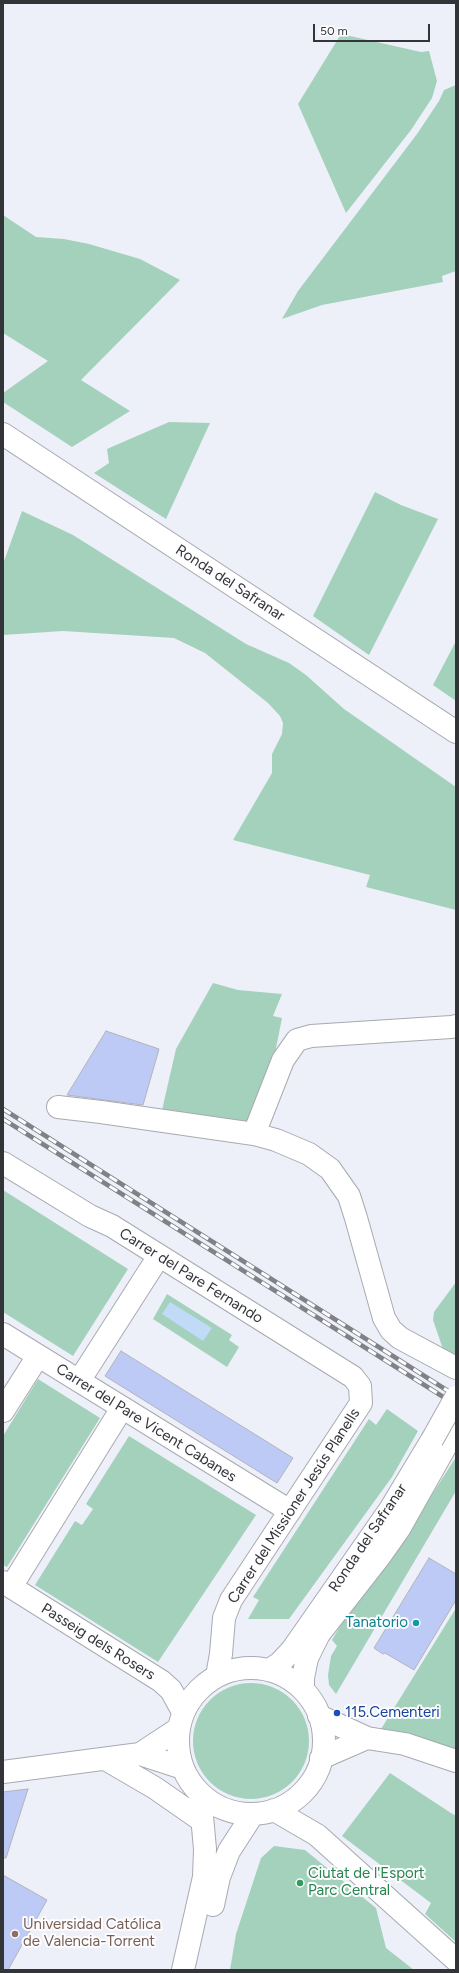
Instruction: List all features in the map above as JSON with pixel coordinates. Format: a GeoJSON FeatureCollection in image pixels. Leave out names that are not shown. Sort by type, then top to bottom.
{"type":"FeatureCollection","features":[{"type":"Feature","properties":{"kind":"street","name":"Ronda del Safranar"},"geometry":{"type":"LineString","coordinates":[[3,434],[456,732]]}},
{"type":"Feature","properties":{"kind":"street"},"geometry":{"type":"LineString","coordinates":[[254,1134],[283,1060],[297,1040],[311,1036],[456,1026]]}},
{"type":"Feature","properties":{"kind":"street"},"geometry":{"type":"LineString","coordinates":[[58,1107],[254,1134],[276,1140],[309,1154],[330,1170],[349,1196],[384,1318],[391,1330],[400,1338],[456,1368]]}},
{"type":"Feature","properties":{"kind":"street","name":"Carrer del Pare Fernando"},"geometry":{"type":"LineString","coordinates":[[3,1163],[90,1216],[112,1226],[353,1377],[360,1386],[360,1403]]}},
{"type":"Feature","properties":{"kind":"street"},"geometry":{"type":"LineString","coordinates":[[79,1381],[159,1256]]}},
{"type":"Feature","properties":{"kind":"street","name":"Carrer del Pare Vicent Cabanes"},"geometry":{"type":"LineString","coordinates":[[3,1334],[290,1511]]}},
{"type":"Feature","properties":{"kind":"street"},"geometry":{"type":"LineString","coordinates":[[3,1411],[38,1356]]}},
{"type":"Feature","properties":{"kind":"street","name":"Ronda del Safranar"},"geometry":{"type":"LineString","coordinates":[[303,1690],[303,1678],[307,1658],[318,1634],[380,1556],[399,1529],[445,1437],[456,1397]]}},
{"type":"Feature","properties":{"kind":"street","name":"Carrer del Missioner Jesús Planells"},"geometry":{"type":"LineString","coordinates":[[217,1676],[224,1633],[224,1618],[231,1600],[360,1403]]}},
{"type":"Feature","properties":{"kind":"street"},"geometry":{"type":"LineString","coordinates":[[7,1585],[122,1408]]}},
{"type":"Feature","properties":{"kind":"street","name":"Ronda del Safranar"},"geometry":{"type":"LineString","coordinates":[[259,1669],[280,1663],[292,1650],[391,1508],[445,1437]]}},
{"type":"Feature","properties":{"kind":"street","name":"Passeig dels Rosers"},"geometry":{"type":"LineString","coordinates":[[7,1585],[161,1681],[171,1690],[181,1720]]}},
{"type":"Feature","properties":{"kind":"street"},"geometry":{"type":"LineString","coordinates":[[224,1633],[259,1669]]}},
{"type":"Feature","properties":{"kind":"street"},"geometry":{"type":"LineString","coordinates":[[198,1970],[219,1877],[229,1851],[246,1822],[264,1812],[290,1802],[303,1791],[314,1776],[321,1758],[323,1736],[319,1716],[313,1702],[303,1690],[288,1678],[259,1669],[234,1669],[217,1676],[206,1683],[191,1698],[181,1720],[178,1746],[183,1768],[189,1780],[200,1794],[214,1804],[233,1812],[264,1812],[318,1835],[456,1960]]}},
{"type":"Feature","properties":{"kind":"street"},"geometry":{"type":"LineString","coordinates":[[319,1716],[367,1738],[405,1744],[456,1761]]}},
{"type":"Feature","properties":{"kind":"street"},"geometry":{"type":"LineString","coordinates":[[140,1754],[181,1720]]}},
{"type":"Feature","properties":{"kind":"street"},"geometry":{"type":"LineString","coordinates":[[321,1758],[367,1738]]}},
{"type":"Feature","properties":{"kind":"street"},"geometry":{"type":"LineString","coordinates":[[3,1772],[107,1760],[140,1754],[183,1768]]}},
{"type":"Feature","properties":{"kind":"street"},"geometry":{"type":"LineString","coordinates":[[107,1760],[155,1788],[201,1820]]}},
{"type":"Feature","properties":{"kind":"street"},"geometry":{"type":"LineString","coordinates":[[303,1791],[305,1803],[318,1835]]}},
{"type":"Feature","properties":{"kind":"street"},"geometry":{"type":"LineString","coordinates":[[183,1970],[204,1877],[205,1849],[201,1820],[200,1794]]}},
{"type":"Feature","properties":{"kind":"green space"},"geometry":{"type":"Polygon","coordinates":[[[341,34],[421,52],[429,51],[437,81],[432,98],[411,130],[346,213],[298,104],[341,34]]]}},
{"type":"Feature","properties":{"kind":"green space"},"geometry":{"type":"Polygon","coordinates":[[[456,85],[456,271],[442,276],[443,282],[322,305],[282,319],[298,291],[417,134],[439,101],[444,90],[456,85]]]}},
{"type":"Feature","properties":{"kind":"green space"},"geometry":{"type":"Polygon","coordinates":[[[3,215],[36,237],[64,239],[89,244],[140,259],[180,280],[81,380],[130,411],[72,447],[3,402],[3,393],[48,361],[3,333],[3,215]]]}},
{"type":"Feature","properties":{"kind":"green space"},"geometry":{"type":"Polygon","coordinates":[[[169,422],[210,423],[166,519],[94,473],[109,463],[107,449],[169,422]]]}},
{"type":"Feature","properties":{"kind":"green space"},"geometry":{"type":"Polygon","coordinates":[[[375,492],[401,505],[438,519],[369,655],[313,616],[375,492]]]}},
{"type":"Feature","properties":{"kind":"green space"},"geometry":{"type":"Polygon","coordinates":[[[22,511],[73,535],[246,644],[289,663],[306,675],[344,709],[456,787],[456,910],[366,887],[370,875],[233,840],[272,773],[272,754],[282,734],[283,723],[280,716],[268,703],[205,653],[174,638],[63,631],[3,635],[3,564],[22,511]]]}},
{"type":"Feature","properties":{"kind":"green space"},"geometry":{"type":"Polygon","coordinates":[[[456,641],[456,701],[433,685],[456,641]]]}},
{"type":"Feature","properties":{"kind":"green space"},"geometry":{"type":"Polygon","coordinates":[[[213,983],[238,990],[282,994],[273,1016],[282,1018],[271,1073],[249,1124],[162,1110],[176,1049],[213,983]]]}},
{"type":"Feature","properties":{"kind":"green space"},"geometry":{"type":"Polygon","coordinates":[[[3,1190],[128,1269],[73,1356],[3,1312],[3,1190]]]}},
{"type":"Feature","properties":{"kind":"green space"},"geometry":{"type":"Polygon","coordinates":[[[456,1282],[456,1358],[445,1355],[433,1320],[434,1312],[456,1282]]]}},
{"type":"Feature","properties":{"kind":"green space"},"geometry":{"type":"Polygon","coordinates":[[[167,1294],[232,1335],[229,1340],[239,1347],[227,1367],[153,1319],[167,1294]]]}},
{"type":"Feature","properties":{"kind":"green space"},"geometry":{"type":"Polygon","coordinates":[[[38,1379],[100,1418],[7,1567],[3,1565],[3,1436],[38,1379]]]}},
{"type":"Feature","properties":{"kind":"green space"},"geometry":{"type":"Polygon","coordinates":[[[387,1409],[418,1431],[392,1477],[289,1619],[248,1619],[259,1600],[253,1597],[369,1419],[376,1425],[387,1409]]]}},
{"type":"Feature","properties":{"kind":"green space"},"geometry":{"type":"Polygon","coordinates":[[[129,1436],[256,1515],[158,1662],[35,1585],[75,1521],[82,1525],[93,1509],[86,1504],[129,1436]]]}},
{"type":"Feature","properties":{"kind":"green space"},"geometry":{"type":"Polygon","coordinates":[[[456,1457],[456,1491],[336,1694],[329,1685],[328,1675],[331,1656],[337,1646],[332,1640],[366,1589],[399,1546],[456,1457]]]}},
{"type":"Feature","properties":{"kind":"green space"},"geometry":{"type":"Polygon","coordinates":[[[456,1608],[456,1753],[381,1729],[456,1608]]]}},
{"type":"Feature","properties":{"kind":"green space"},"geometry":{"type":"Polygon","coordinates":[[[251,1683],[262,1684],[273,1688],[292,1700],[304,1719],[308,1730],[308,1752],[304,1763],[292,1782],[273,1794],[262,1798],[251,1799],[240,1798],[229,1794],[210,1782],[198,1763],[194,1752],[193,1741],[194,1730],[198,1719],[210,1700],[229,1688],[240,1684],[251,1683]]]}},
{"type":"Feature","properties":{"kind":"green space"},"geometry":{"type":"Polygon","coordinates":[[[390,1773],[454,1815],[456,1813],[456,1942],[425,1914],[431,1903],[342,1836],[390,1773]]]}},
{"type":"Feature","properties":{"kind":"green space","name":"Ciutat de l'Esport Parc Central"},"geometry":{"type":"Polygon","coordinates":[[[274,1846],[305,1850],[376,1908],[386,1948],[414,1970],[230,1970],[236,1934],[261,1858],[274,1846]]]}},
{"type":"Feature","properties":{"kind":"water"},"geometry":{"type":"Polygon","coordinates":[[[170,1302],[212,1328],[203,1341],[162,1314],[170,1302]]]}},
{"type":"Feature","properties":{"kind":"building"},"geometry":{"type":"Polygon","coordinates":[[[106,1031],[159,1049],[143,1105],[67,1095],[106,1031]]]}},
{"type":"Feature","properties":{"kind":"building"},"geometry":{"type":"Polygon","coordinates":[[[121,1351],[293,1458],[277,1483],[105,1376],[121,1351]]]}},
{"type":"Feature","properties":{"kind":"building","name":"Tanatorio"},"geometry":{"type":"Polygon","coordinates":[[[429,1558],[456,1574],[456,1600],[414,1670],[374,1648],[429,1558]]]}},
{"type":"Feature","properties":{"kind":"building"},"geometry":{"type":"Polygon","coordinates":[[[28,1789],[6,1858],[3,1858],[3,1792],[28,1789]]]}},
{"type":"Feature","properties":{"kind":"building","name":"Universidad Católica de Valencia-Torrent"},"geometry":{"type":"Polygon","coordinates":[[[3,1875],[47,1900],[8,1970],[3,1970],[3,1875]]]}},
{"type":"Feature","properties":{"kind":"railway"},"geometry":{"type":"LineString","coordinates":[[3,1109],[456,1396]]}},
{"type":"Feature","properties":{"kind":"railway"},"geometry":{"type":"LineString","coordinates":[[3,1119],[456,1405]]}},
{"type":"Feature","properties":{"kind":"place","name":"Tanatorio"},"geometry":{"type":"Point","coordinates":[416,1623]}},
{"type":"Feature","properties":{"kind":"place","name":"115.Cementeri"},"geometry":{"type":"Point","coordinates":[337,1713]}},
{"type":"Feature","properties":{"kind":"place","name":"Ciutat de l'Esport Parc Central"},"geometry":{"type":"Point","coordinates":[300,1883]}},
{"type":"Feature","properties":{"kind":"place","name":"Universidad Católica de Valencia-Torrent"},"geometry":{"type":"Point","coordinates":[15,1934]}}]}
